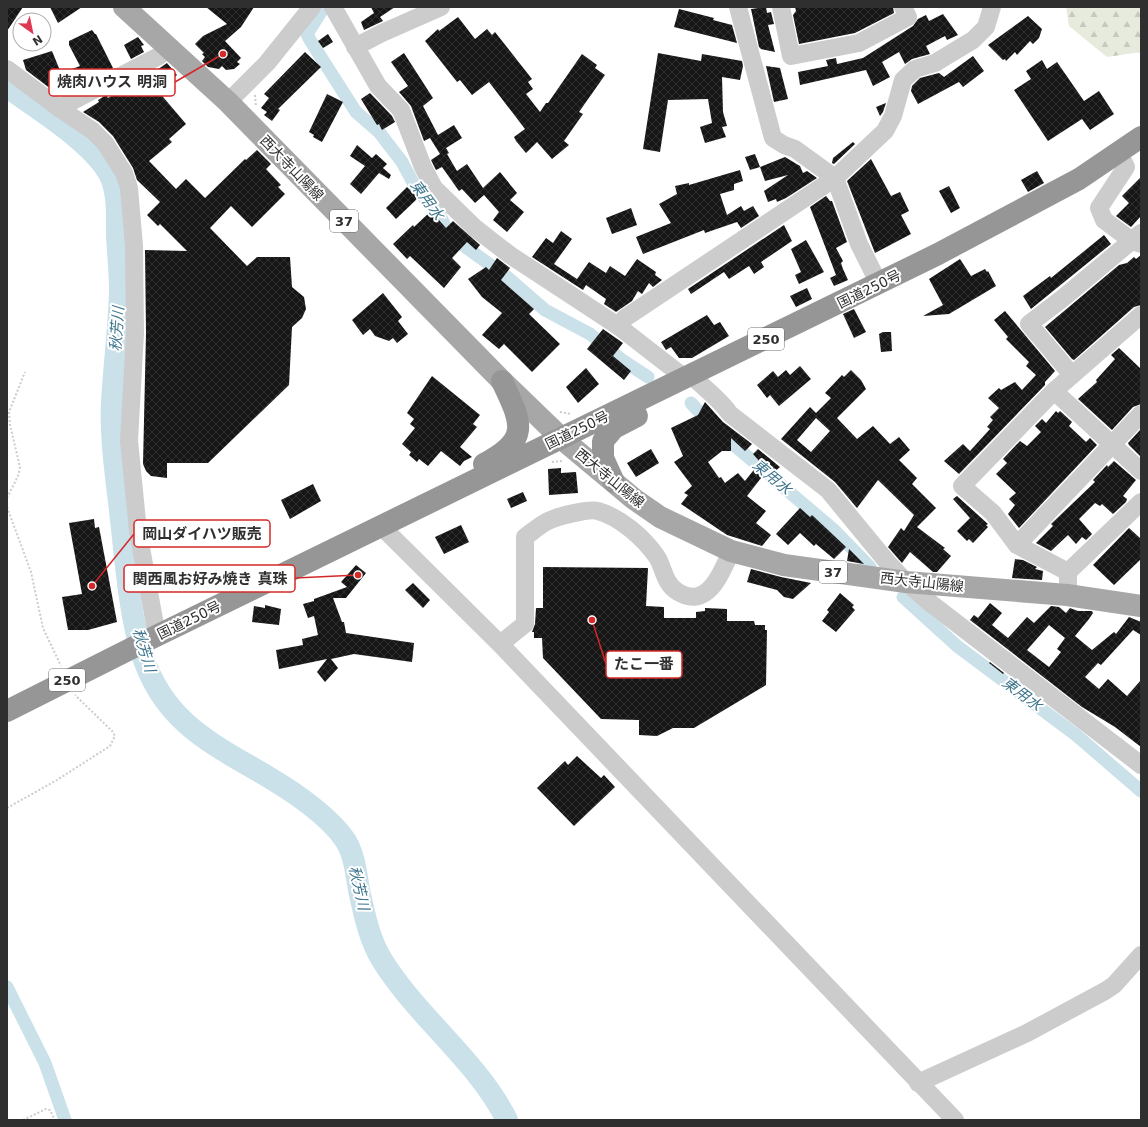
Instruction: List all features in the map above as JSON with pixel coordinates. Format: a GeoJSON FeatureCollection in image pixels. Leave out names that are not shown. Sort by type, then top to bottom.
{"type":"FeatureCollection","features":[{"type":"Feature","properties":{"kind":"highway","name":"国道250号"},"geometry":{"type":"LineString","coordinates":[[7,711],[127,650],[879,284],[1079,179],[1141,137]]}},
{"type":"Feature","properties":{"kind":"highway"},"geometry":{"type":"LineString","coordinates":[[614,482],[603,458],[603,441],[614,428],[670,399],[685,378]]}},
{"type":"Feature","properties":{"kind":"highway","name":"250"},"geometry":{"type":"LineString","coordinates":[[418,509],[443,486],[497,457],[513,443],[518,433],[518,418],[502,381]]}},
{"type":"Feature","properties":{"kind":"main road","name":"西大寺山陽線"},"geometry":{"type":"LineString","coordinates":[[124,7],[228,102],[502,381],[561,438],[634,499],[660,517],[731,551],[784,564],[906,582],[1067,595],[1141,606]]}},
{"type":"Feature","properties":{"kind":"street"},"geometry":{"type":"LineString","coordinates":[[228,102],[267,63],[312,7]]}},
{"type":"Feature","properties":{"kind":"street"},"geometry":{"type":"LineString","coordinates":[[333,7],[378,86],[401,110],[423,167],[434,188],[475,228],[510,255],[618,326],[685,378],[704,388],[721,401],[730,414],[828,490],[906,582],[929,602],[1141,765]]}},
{"type":"Feature","properties":{"kind":"street"},"geometry":{"type":"LineString","coordinates":[[355,47],[382,33],[441,7]]}},
{"type":"Feature","properties":{"kind":"street"},"geometry":{"type":"LineString","coordinates":[[738,7],[773,138],[784,145],[795,149],[835,178],[860,244],[879,284]]}},
{"type":"Feature","properties":{"kind":"street"},"geometry":{"type":"LineString","coordinates":[[781,7],[791,56],[859,43],[908,17],[903,7]]}},
{"type":"Feature","properties":{"kind":"street"},"geometry":{"type":"LineString","coordinates":[[618,326],[625,318],[835,178],[885,132],[893,116],[903,80],[915,69],[935,63],[973,40],[986,27],[992,7]]}},
{"type":"Feature","properties":{"kind":"street"},"geometry":{"type":"LineString","coordinates":[[59,108],[159,56],[169,48]]}},
{"type":"Feature","properties":{"kind":"street"},"geometry":{"type":"LineString","coordinates":[[7,69],[59,108],[93,131],[105,143],[124,173],[129,188],[134,246],[135,333],[129,441],[138,531],[154,637]]}},
{"type":"Feature","properties":{"kind":"street"},"geometry":{"type":"LineString","coordinates":[[1072,375],[1029,324],[1138,239],[1104,220],[1099,208],[1126,167],[1119,153]]}},
{"type":"Feature","properties":{"kind":"street"},"geometry":{"type":"LineString","coordinates":[[1068,572],[1017,545],[993,514],[962,486],[1054,391],[1141,315]]}},
{"type":"Feature","properties":{"kind":"street"},"geometry":{"type":"LineString","coordinates":[[1054,391],[1141,471]]}},
{"type":"Feature","properties":{"kind":"street"},"geometry":{"type":"LineString","coordinates":[[1017,545],[1141,414]]}},
{"type":"Feature","properties":{"kind":"street"},"geometry":{"type":"LineString","coordinates":[[1067,595],[1068,572],[1141,502]]}},
{"type":"Feature","properties":{"kind":"street"},"geometry":{"type":"LineString","coordinates":[[500,644],[525,624],[525,537],[548,521],[579,512],[597,510],[627,526],[649,545],[660,561],[664,577],[678,592],[693,597],[702,595],[709,590],[722,571],[731,551]]}},
{"type":"Feature","properties":{"kind":"street"},"geometry":{"type":"LineString","coordinates":[[382,527],[500,644],[955,1120]]}},
{"type":"Feature","properties":{"kind":"street"},"geometry":{"type":"LineString","coordinates":[[918,1082],[1020,1036],[1105,991],[1114,985],[1141,955]]}},
{"type":"Feature","properties":{"kind":"path"},"geometry":{"type":"LineString","coordinates":[[254,92],[257,112]]}},
{"type":"Feature","properties":{"kind":"path"},"geometry":{"type":"LineString","coordinates":[[7,498],[18,476],[20,467],[10,425],[9,412],[25,372]]}},
{"type":"Feature","properties":{"kind":"path"},"geometry":{"type":"LineString","coordinates":[[555,410],[562,413],[574,414]]}},
{"type":"Feature","properties":{"kind":"path"},"geometry":{"type":"LineString","coordinates":[[7,507],[30,572],[45,634],[77,698],[112,731],[115,736],[110,746],[57,780],[7,808]]}},
{"type":"Feature","properties":{"kind":"path"},"geometry":{"type":"LineString","coordinates":[[23,1120],[46,1109],[50,1110],[55,1120]]}},
{"type":"Feature","properties":{"kind":"green space"},"geometry":{"type":"Polygon","coordinates":[[[1066,7],[1141,7],[1141,52],[1107,57],[1069,26],[1066,7]]]}},
{"type":"Feature","properties":{"kind":"building"},"geometry":{"type":"Polygon","coordinates":[[[7,7],[23,7],[20,12],[12,12],[12,24],[7,31],[7,7]]]}},
{"type":"Feature","properties":{"kind":"building"},"geometry":{"type":"Polygon","coordinates":[[[50,7],[82,7],[58,23],[50,7]]]}},
{"type":"Feature","properties":{"kind":"building"},"geometry":{"type":"Polygon","coordinates":[[[206,7],[254,7],[241,27],[225,41],[241,58],[237,62],[240,64],[234,69],[226,70],[222,66],[219,69],[208,67],[202,61],[205,57],[202,54],[204,53],[195,44],[203,36],[227,24],[206,7]]]}},
{"type":"Feature","properties":{"kind":"building"},"geometry":{"type":"Polygon","coordinates":[[[371,7],[395,7],[380,17],[383,21],[364,30],[361,22],[374,13],[371,7]]]}},
{"type":"Feature","properties":{"kind":"building"},"geometry":{"type":"Polygon","coordinates":[[[766,7],[767,13],[771,12],[774,24],[768,25],[775,52],[761,49],[759,47],[751,9],[766,7]]]}},
{"type":"Feature","properties":{"kind":"building"},"geometry":{"type":"Polygon","coordinates":[[[795,7],[893,7],[894,13],[855,33],[799,44],[793,15],[796,11],[795,7]]]}},
{"type":"Feature","properties":{"kind":"building"},"geometry":{"type":"Polygon","coordinates":[[[679,9],[714,18],[713,20],[732,25],[737,43],[674,27],[679,9]]]}},
{"type":"Feature","properties":{"kind":"building"},"geometry":{"type":"Polygon","coordinates":[[[943,14],[958,35],[947,40],[945,36],[926,46],[930,54],[912,59],[905,64],[899,52],[882,62],[890,77],[873,86],[866,70],[800,85],[798,72],[828,66],[826,60],[836,58],[837,64],[863,58],[913,26],[918,19],[926,15],[929,21],[943,14]]]}},
{"type":"Feature","properties":{"kind":"building"},"geometry":{"type":"Polygon","coordinates":[[[1028,16],[1042,29],[1039,38],[1033,44],[1030,41],[1017,55],[1015,52],[1006,61],[1005,59],[1003,60],[988,45],[1028,16]]]}},
{"type":"Feature","properties":{"kind":"building"},"geometry":{"type":"Polygon","coordinates":[[[458,17],[475,39],[487,29],[492,35],[495,32],[532,79],[528,82],[533,89],[526,94],[540,112],[546,103],[548,103],[582,54],[597,65],[595,68],[605,75],[579,112],[583,114],[564,141],[569,145],[552,159],[537,142],[526,153],[516,141],[514,137],[525,129],[489,82],[472,95],[460,80],[457,82],[425,41],[438,29],[439,31],[458,17]]]}},
{"type":"Feature","properties":{"kind":"building"},"geometry":{"type":"Polygon","coordinates":[[[92,30],[96,34],[113,68],[60,96],[26,70],[23,60],[52,51],[61,73],[80,66],[69,45],[69,41],[92,30]]]}},
{"type":"Feature","properties":{"kind":"building"},"geometry":{"type":"Polygon","coordinates":[[[328,34],[333,42],[323,48],[318,41],[328,34]]]}},
{"type":"Feature","properties":{"kind":"building"},"geometry":{"type":"Polygon","coordinates":[[[138,37],[144,45],[141,46],[144,52],[131,59],[124,45],[138,37]]]}},
{"type":"Feature","properties":{"kind":"building"},"geometry":{"type":"Polygon","coordinates":[[[305,52],[321,67],[278,109],[280,110],[272,121],[264,115],[267,112],[261,108],[269,98],[264,94],[305,52]]]}},
{"type":"Feature","properties":{"kind":"building"},"geometry":{"type":"Polygon","coordinates":[[[404,53],[433,98],[423,106],[438,135],[454,125],[462,138],[446,148],[449,153],[447,154],[457,171],[467,164],[483,188],[500,172],[517,193],[510,200],[524,212],[507,232],[493,220],[499,212],[484,195],[475,203],[462,189],[459,191],[442,167],[436,170],[431,160],[440,154],[430,138],[424,141],[411,106],[399,92],[408,86],[391,62],[404,53]]]}},
{"type":"Feature","properties":{"kind":"building"},"geometry":{"type":"Polygon","coordinates":[[[658,53],[701,61],[702,54],[742,61],[743,66],[740,80],[722,77],[723,112],[727,126],[722,127],[726,137],[705,143],[700,127],[712,123],[708,99],[668,100],[660,152],[643,149],[658,53]]]}},
{"type":"Feature","properties":{"kind":"building"},"geometry":{"type":"Polygon","coordinates":[[[973,56],[984,71],[963,87],[959,82],[918,104],[911,91],[912,86],[920,78],[939,73],[944,77],[973,56]]]}},
{"type":"Feature","properties":{"kind":"building"},"geometry":{"type":"Polygon","coordinates":[[[1042,60],[1047,69],[1057,62],[1084,101],[1099,91],[1114,114],[1090,130],[1082,119],[1048,141],[1014,90],[1031,79],[1026,71],[1042,60]]]}},
{"type":"Feature","properties":{"kind":"building"},"geometry":{"type":"Polygon","coordinates":[[[167,63],[177,75],[158,91],[186,124],[169,139],[172,142],[149,161],[176,189],[186,179],[205,198],[245,159],[246,160],[257,150],[271,164],[266,169],[281,185],[278,187],[285,194],[252,227],[231,206],[210,228],[247,266],[257,257],[290,257],[292,287],[304,297],[306,309],[302,318],[292,327],[289,385],[208,463],[167,463],[167,478],[151,476],[146,471],[143,464],[146,333],[145,250],[187,251],[160,224],[158,226],[147,215],[160,202],[137,180],[133,168],[113,136],[99,122],[83,112],[99,102],[98,100],[106,95],[108,98],[125,88],[126,90],[157,74],[154,72],[167,63]]]}},
{"type":"Feature","properties":{"kind":"building"},"geometry":{"type":"Polygon","coordinates":[[[766,66],[780,68],[788,99],[774,102],[766,66]]]}},
{"type":"Feature","properties":{"kind":"building"},"geometry":{"type":"Polygon","coordinates":[[[370,93],[392,116],[395,122],[382,130],[379,124],[377,125],[361,99],[370,93]]]}},
{"type":"Feature","properties":{"kind":"building"},"geometry":{"type":"Polygon","coordinates":[[[327,94],[343,102],[322,142],[313,137],[314,135],[309,132],[327,94]]]}},
{"type":"Feature","properties":{"kind":"building"},"geometry":{"type":"Polygon","coordinates":[[[886,103],[883,112],[880,116],[876,107],[886,103]]]}},
{"type":"Feature","properties":{"kind":"building"},"geometry":{"type":"Polygon","coordinates":[[[853,142],[855,144],[834,164],[832,163],[833,158],[853,142]]]}},
{"type":"Feature","properties":{"kind":"building"},"geometry":{"type":"Polygon","coordinates":[[[357,145],[372,158],[376,154],[387,164],[383,168],[391,175],[389,179],[379,173],[361,194],[350,184],[365,166],[350,156],[357,145]]]}},
{"type":"Feature","properties":{"kind":"building"},"geometry":{"type":"Polygon","coordinates":[[[755,154],[760,167],[750,170],[745,157],[755,154]]]}},
{"type":"Feature","properties":{"kind":"building"},"geometry":{"type":"Polygon","coordinates":[[[785,157],[800,166],[803,173],[807,171],[817,178],[786,198],[777,202],[776,199],[768,202],[764,191],[788,175],[765,181],[760,167],[785,157]]]}},
{"type":"Feature","properties":{"kind":"building"},"geometry":{"type":"Polygon","coordinates":[[[871,159],[891,196],[900,192],[909,211],[901,215],[911,234],[875,253],[847,181],[871,159]]]}},
{"type":"Feature","properties":{"kind":"building"},"geometry":{"type":"Polygon","coordinates":[[[740,170],[743,181],[734,184],[734,190],[720,194],[727,215],[741,206],[744,211],[753,206],[759,216],[741,228],[737,222],[705,233],[704,230],[643,254],[636,237],[671,223],[659,204],[677,194],[675,186],[689,183],[689,185],[740,170]]]}},
{"type":"Feature","properties":{"kind":"building"},"geometry":{"type":"Polygon","coordinates":[[[1037,171],[1044,183],[1028,192],[1021,180],[1037,171]]]}},
{"type":"Feature","properties":{"kind":"building"},"geometry":{"type":"Polygon","coordinates":[[[1141,177],[1141,216],[1131,227],[1116,216],[1129,203],[1122,196],[1141,177]]]}},
{"type":"Feature","properties":{"kind":"building"},"geometry":{"type":"Polygon","coordinates":[[[949,186],[960,208],[951,213],[939,191],[949,186]]]}},
{"type":"Feature","properties":{"kind":"building"},"geometry":{"type":"Polygon","coordinates":[[[407,187],[418,198],[396,219],[386,208],[407,187]]]}},
{"type":"Feature","properties":{"kind":"building"},"geometry":{"type":"Polygon","coordinates":[[[826,196],[830,201],[832,201],[847,242],[836,248],[843,261],[841,263],[848,280],[834,286],[830,278],[836,275],[810,207],[826,196]]]}},
{"type":"Feature","properties":{"kind":"building"},"geometry":{"type":"Polygon","coordinates":[[[631,208],[637,225],[612,234],[606,218],[631,208]]]}},
{"type":"Feature","properties":{"kind":"building"},"geometry":{"type":"Polygon","coordinates":[[[431,211],[446,228],[453,221],[480,245],[476,250],[467,242],[452,258],[461,267],[444,288],[410,256],[407,259],[393,244],[413,225],[414,227],[431,211]]]}},
{"type":"Feature","properties":{"kind":"building"},"geometry":{"type":"Polygon","coordinates":[[[784,225],[792,241],[761,262],[764,267],[754,274],[749,266],[729,279],[724,272],[691,294],[688,289],[784,225]]]}},
{"type":"Feature","properties":{"kind":"building"},"geometry":{"type":"Polygon","coordinates":[[[561,231],[572,239],[554,264],[577,279],[589,262],[606,273],[610,266],[625,276],[637,259],[656,272],[655,275],[662,280],[653,287],[649,283],[642,294],[638,291],[632,301],[616,312],[604,304],[606,299],[586,285],[583,290],[532,257],[546,238],[553,243],[561,231]]]}},
{"type":"Feature","properties":{"kind":"building"},"geometry":{"type":"Polygon","coordinates":[[[1104,235],[1111,244],[1031,309],[1023,296],[1050,276],[1051,278],[1104,235]]]}},
{"type":"Feature","properties":{"kind":"building"},"geometry":{"type":"Polygon","coordinates":[[[806,240],[824,272],[799,284],[795,275],[801,272],[791,249],[806,240]]]}},
{"type":"Feature","properties":{"kind":"building"},"geometry":{"type":"Polygon","coordinates":[[[1141,255],[1141,305],[1134,307],[1074,360],[1072,359],[1045,327],[1119,265],[1127,263],[1134,257],[1136,259],[1141,255]]]}},
{"type":"Feature","properties":{"kind":"building"},"geometry":{"type":"Polygon","coordinates":[[[497,258],[510,268],[501,280],[534,309],[529,314],[560,344],[532,372],[504,344],[499,349],[482,335],[502,313],[482,297],[468,279],[486,267],[489,270],[497,258]]]}},
{"type":"Feature","properties":{"kind":"building"},"geometry":{"type":"Polygon","coordinates":[[[960,259],[971,276],[985,269],[987,272],[988,271],[996,286],[949,314],[923,316],[943,305],[929,279],[960,259]]]}},
{"type":"Feature","properties":{"kind":"building"},"geometry":{"type":"Polygon","coordinates":[[[807,288],[812,299],[796,307],[790,296],[807,288]]]}},
{"type":"Feature","properties":{"kind":"building"},"geometry":{"type":"Polygon","coordinates":[[[383,293],[402,317],[398,321],[408,334],[397,343],[393,338],[389,341],[375,336],[370,329],[363,335],[352,320],[383,293]]]}},
{"type":"Feature","properties":{"kind":"building"},"geometry":{"type":"Polygon","coordinates":[[[854,309],[866,332],[854,338],[843,314],[854,309]]]}},
{"type":"Feature","properties":{"kind":"building"},"geometry":{"type":"Polygon","coordinates":[[[1005,311],[1055,371],[1045,382],[1045,385],[959,474],[944,461],[963,444],[970,451],[990,429],[987,427],[993,420],[990,417],[999,408],[988,398],[999,388],[1001,390],[1015,382],[1022,390],[1036,375],[1026,366],[1029,362],[1006,339],[1008,337],[994,320],[1005,311]]]}},
{"type":"Feature","properties":{"kind":"building"},"geometry":{"type":"Polygon","coordinates":[[[707,315],[714,325],[720,322],[729,336],[692,358],[679,358],[671,347],[666,350],[661,342],[707,315]]]}},
{"type":"Feature","properties":{"kind":"building"},"geometry":{"type":"Polygon","coordinates":[[[603,329],[623,343],[613,356],[631,371],[624,380],[587,349],[603,329]]]}},
{"type":"Feature","properties":{"kind":"building"},"geometry":{"type":"Polygon","coordinates":[[[883,332],[891,332],[892,351],[881,352],[879,334],[883,332]]]}},
{"type":"Feature","properties":{"kind":"building"},"geometry":{"type":"Polygon","coordinates":[[[1119,348],[1141,369],[1141,404],[1133,407],[1112,430],[1078,399],[1097,382],[1096,380],[1115,359],[1111,355],[1119,348]]]}},
{"type":"Feature","properties":{"kind":"building"},"geometry":{"type":"Polygon","coordinates":[[[800,366],[811,379],[779,406],[770,395],[767,398],[757,385],[773,371],[778,377],[786,370],[790,375],[800,366]]]}},
{"type":"Feature","properties":{"kind":"building"},"geometry":{"type":"Polygon","coordinates":[[[586,368],[599,384],[578,403],[566,387],[586,368]]]}},
{"type":"Feature","properties":{"kind":"building"},"geometry":{"type":"Polygon","coordinates":[[[851,370],[861,380],[866,389],[837,418],[857,439],[873,426],[890,444],[899,437],[910,450],[899,460],[917,478],[912,484],[936,508],[917,527],[945,548],[943,549],[951,556],[937,572],[933,572],[910,552],[902,563],[888,547],[901,528],[904,531],[914,515],[878,480],[857,508],[835,482],[781,439],[810,407],[816,413],[831,398],[825,393],[842,375],[844,377],[851,370]],[[816,418],[797,440],[811,452],[830,431],[816,418]]]}},
{"type":"Feature","properties":{"kind":"building"},"geometry":{"type":"Polygon","coordinates":[[[432,376],[480,415],[473,424],[477,427],[460,447],[472,457],[464,461],[460,466],[441,451],[428,466],[419,459],[417,462],[409,455],[411,452],[402,444],[415,428],[410,424],[414,419],[407,413],[432,376]]]}},
{"type":"Feature","properties":{"kind":"building"},"geometry":{"type":"Polygon","coordinates":[[[705,402],[723,422],[752,444],[745,451],[731,438],[731,451],[722,451],[708,462],[719,478],[721,477],[725,483],[738,473],[745,481],[760,462],[753,454],[758,449],[780,467],[773,473],[768,469],[747,496],[766,511],[756,523],[771,535],[762,546],[727,535],[681,504],[688,495],[684,493],[692,486],[674,462],[683,456],[671,428],[698,415],[705,402]]]}},
{"type":"Feature","properties":{"kind":"building"},"geometry":{"type":"Polygon","coordinates":[[[1056,411],[1058,413],[1060,411],[1072,422],[1069,426],[1086,442],[1090,438],[1097,445],[1019,528],[1008,514],[1015,505],[1009,499],[1016,493],[996,474],[1007,463],[1003,459],[1020,441],[1027,446],[1041,432],[1035,426],[1042,419],[1046,423],[1056,411]]]}},
{"type":"Feature","properties":{"kind":"building"},"geometry":{"type":"Polygon","coordinates":[[[1141,429],[1141,455],[1140,456],[1128,443],[1141,429]]]}},
{"type":"Feature","properties":{"kind":"building"},"geometry":{"type":"Polygon","coordinates":[[[651,449],[659,463],[636,477],[627,463],[651,449]]]}},
{"type":"Feature","properties":{"kind":"building"},"geometry":{"type":"Polygon","coordinates":[[[1114,461],[1136,480],[1123,496],[1127,499],[1126,502],[1113,514],[1102,504],[1100,506],[1095,503],[1079,519],[1092,534],[1086,540],[1082,537],[1076,544],[1068,535],[1051,551],[1036,543],[1053,526],[1051,524],[1095,482],[1093,480],[1107,465],[1108,467],[1114,461]]]}},
{"type":"Feature","properties":{"kind":"building"},"geometry":{"type":"Polygon","coordinates":[[[561,468],[561,473],[576,472],[578,493],[549,495],[548,469],[561,468]]]}},
{"type":"Feature","properties":{"kind":"building"},"geometry":{"type":"Polygon","coordinates":[[[313,484],[321,501],[290,519],[281,500],[313,484]]]}},
{"type":"Feature","properties":{"kind":"building"},"geometry":{"type":"Polygon","coordinates":[[[523,492],[527,501],[511,508],[507,499],[523,492]]]}},
{"type":"Feature","properties":{"kind":"building"},"geometry":{"type":"Polygon","coordinates":[[[957,496],[988,524],[986,525],[988,527],[973,543],[969,539],[967,541],[957,531],[970,518],[953,499],[957,496]]]}},
{"type":"Feature","properties":{"kind":"building"},"geometry":{"type":"Polygon","coordinates":[[[800,508],[810,517],[812,515],[846,547],[834,559],[816,544],[814,546],[800,533],[788,545],[776,534],[800,508]]]}},
{"type":"Feature","properties":{"kind":"building"},"geometry":{"type":"Polygon","coordinates":[[[94,519],[95,528],[99,527],[117,622],[88,630],[68,630],[62,597],[82,594],[69,523],[94,519]]]}},
{"type":"Feature","properties":{"kind":"building"},"geometry":{"type":"Polygon","coordinates":[[[461,525],[469,542],[444,554],[435,537],[461,525]]]}},
{"type":"Feature","properties":{"kind":"building"},"geometry":{"type":"Polygon","coordinates":[[[1129,528],[1141,539],[1141,559],[1114,585],[1093,565],[1129,528]]]}},
{"type":"Feature","properties":{"kind":"building"},"geometry":{"type":"Polygon","coordinates":[[[849,549],[864,564],[847,561],[849,549]]]}},
{"type":"Feature","properties":{"kind":"building"},"geometry":{"type":"Polygon","coordinates":[[[1015,559],[1023,560],[1037,567],[1035,569],[1043,571],[1042,580],[1012,578],[1015,559]]]}},
{"type":"Feature","properties":{"kind":"building"},"geometry":{"type":"Polygon","coordinates":[[[356,565],[366,573],[346,598],[333,598],[342,622],[344,622],[346,633],[414,643],[412,662],[354,654],[331,659],[338,668],[325,682],[317,672],[327,659],[279,669],[276,650],[303,645],[302,639],[318,635],[314,616],[308,618],[303,604],[347,587],[341,582],[356,565]]]}},
{"type":"Feature","properties":{"kind":"building"},"geometry":{"type":"Polygon","coordinates":[[[543,567],[648,568],[646,606],[664,607],[664,618],[696,618],[696,612],[705,611],[705,608],[727,609],[727,621],[754,621],[755,625],[765,625],[765,630],[767,630],[766,685],[694,728],[673,728],[657,736],[639,735],[639,720],[601,719],[543,658],[542,638],[534,638],[534,632],[532,632],[535,624],[536,608],[543,608],[543,567]]]}},
{"type":"Feature","properties":{"kind":"building"},"geometry":{"type":"Polygon","coordinates":[[[751,569],[811,583],[793,599],[784,597],[777,590],[747,582],[751,569]]]}},
{"type":"Feature","properties":{"kind":"building"},"geometry":{"type":"Polygon","coordinates":[[[413,583],[430,600],[423,608],[405,590],[413,583]]]}},
{"type":"Feature","properties":{"kind":"building"},"geometry":{"type":"Polygon","coordinates":[[[840,593],[854,605],[852,607],[855,610],[836,632],[822,621],[829,612],[827,610],[840,593]]]}},
{"type":"Feature","properties":{"kind":"building"},"geometry":{"type":"Polygon","coordinates":[[[990,603],[1002,613],[992,625],[1008,638],[1027,617],[1034,623],[1051,606],[1059,607],[1066,613],[1070,608],[1078,611],[1092,611],[1093,613],[1089,619],[1075,636],[1092,650],[1114,632],[1116,634],[1129,617],[1141,622],[1141,635],[1133,630],[1101,665],[1098,663],[1085,677],[1099,689],[1108,679],[1127,696],[1141,680],[1141,747],[1115,727],[1082,707],[970,620],[974,615],[978,618],[990,603]],[[1049,625],[1027,650],[1049,667],[1061,652],[1057,649],[1065,638],[1049,625]]]}},
{"type":"Feature","properties":{"kind":"building"},"geometry":{"type":"Polygon","coordinates":[[[265,605],[281,609],[279,625],[252,622],[254,606],[265,608],[265,605]]]}},
{"type":"Feature","properties":{"kind":"building"},"geometry":{"type":"Polygon","coordinates":[[[990,662],[1004,673],[1003,674],[989,663],[990,662]]]}},
{"type":"Feature","properties":{"kind":"building"},"geometry":{"type":"Polygon","coordinates":[[[577,756],[601,778],[604,775],[615,787],[574,826],[537,788],[565,761],[568,765],[577,756]]]}},
{"type":"Feature","properties":{"kind":"waterway","name":"東用水"},"geometry":{"type":"LineString","coordinates":[[324,7],[307,34],[310,40],[356,112],[379,132],[402,162],[417,190],[439,213],[449,235],[507,277],[545,310],[590,334],[622,360],[648,377]]}},
{"type":"Feature","properties":{"kind":"waterway","name":"秋芳川"},"geometry":{"type":"LineString","coordinates":[[7,87],[81,141],[105,167],[114,187],[117,208],[120,291],[112,402],[113,446],[131,604],[142,654],[154,683],[169,706],[188,725],[208,741],[302,799],[324,816],[339,832],[347,843],[352,855],[361,899],[377,952],[396,981],[412,1001],[479,1077],[507,1120]]}},
{"type":"Feature","properties":{"kind":"waterway","name":"東用水"},"geometry":{"type":"LineString","coordinates":[[691,403],[715,429],[834,530],[870,567]]}},
{"type":"Feature","properties":{"kind":"waterway","name":"東用水"},"geometry":{"type":"LineString","coordinates":[[903,597],[957,646],[1076,735],[1141,791]]}},
{"type":"Feature","properties":{"kind":"waterway"},"geometry":{"type":"LineString","coordinates":[[7,987],[45,1063],[65,1120]]}},
{"type":"Feature","properties":{"kind":"place","name":"焼肉ハウス 明洞"},"geometry":{"type":"Point","coordinates":[223,54]}},
{"type":"Feature","properties":{"kind":"place","name":"関西風お好み焼き 真珠"},"geometry":{"type":"Point","coordinates":[358,575]}},
{"type":"Feature","properties":{"kind":"place","name":"岡山ダイハツ販売"},"geometry":{"type":"Point","coordinates":[92,586]}},
{"type":"Feature","properties":{"kind":"place","name":"たこ一番"},"geometry":{"type":"Point","coordinates":[592,620]}}]}
